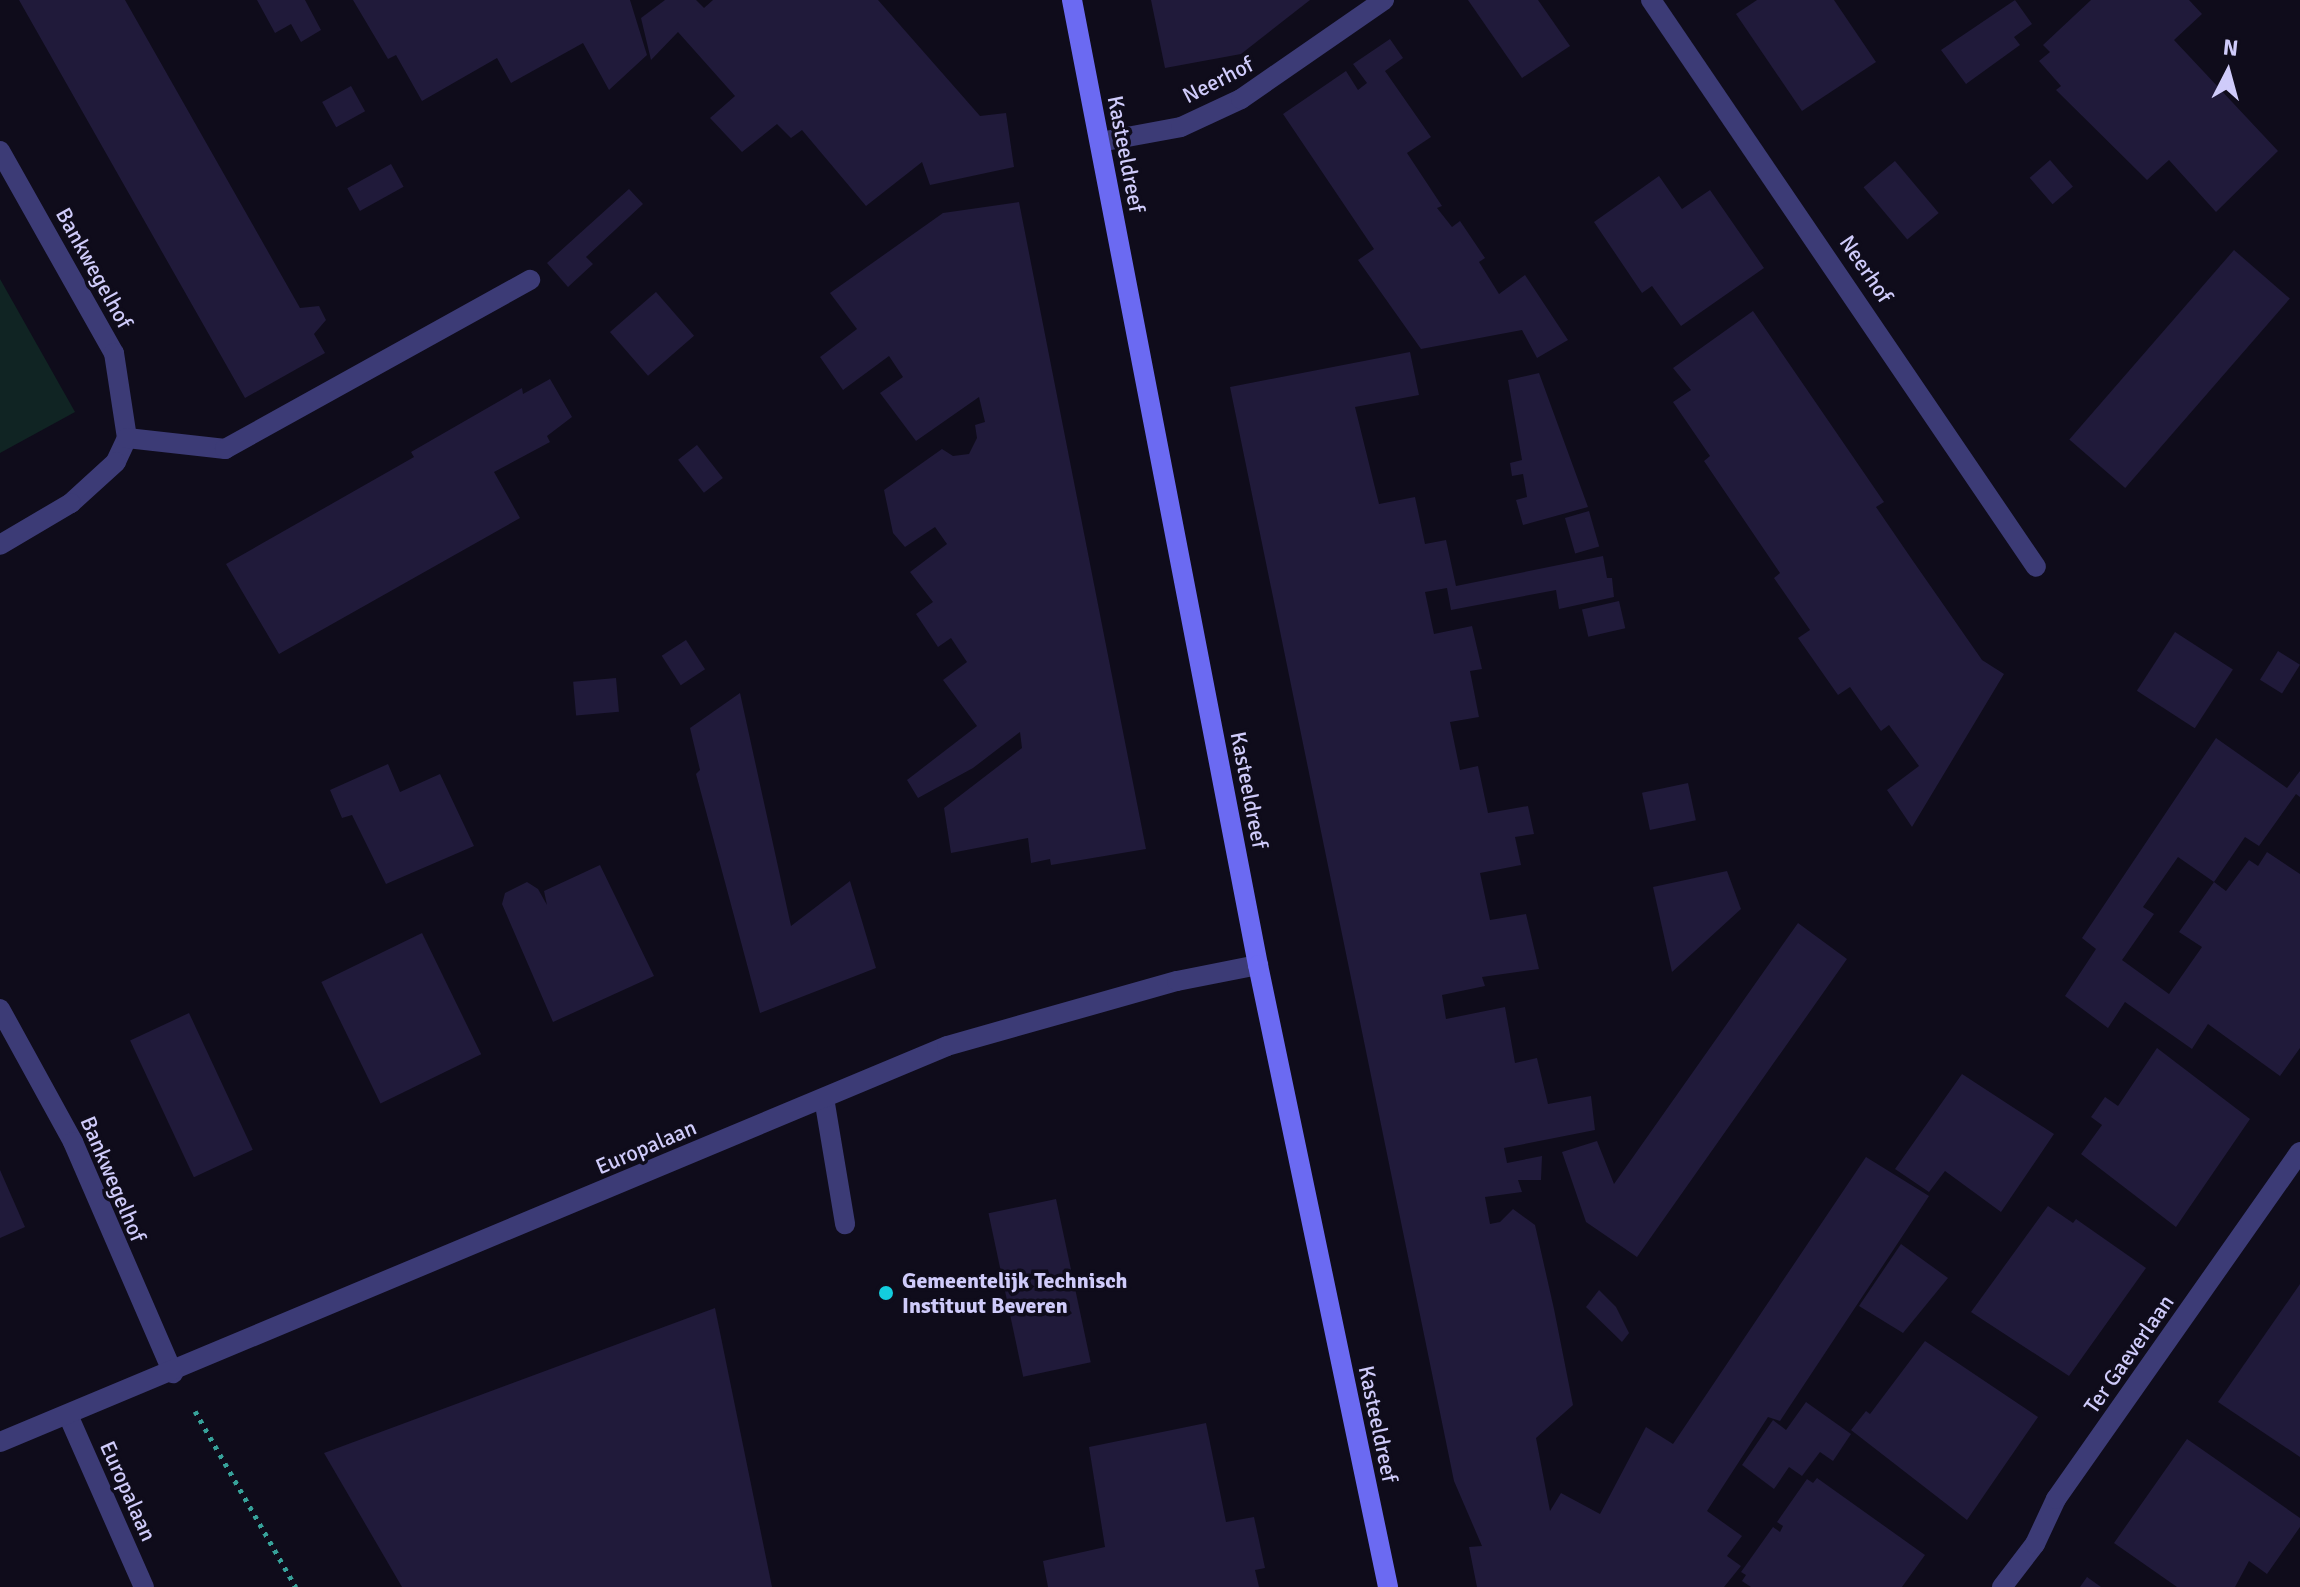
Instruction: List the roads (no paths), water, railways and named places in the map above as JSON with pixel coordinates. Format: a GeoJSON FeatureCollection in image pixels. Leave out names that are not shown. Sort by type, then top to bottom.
{"type":"FeatureCollection","features":[{"type":"Feature","properties":{"kind":"street","name":"Kasteeldreef"},"geometry":{"type":"LineString","coordinates":[[1072,0],[1258,965],[1388,1587]]}},
{"type":"Feature","properties":{"kind":"street","name":"Neerhof"},"geometry":{"type":"LineString","coordinates":[[1100,142],[1181,127],[1241,99],[1384,0]]}},
{"type":"Feature","properties":{"kind":"street","name":"Neerhof"},"geometry":{"type":"LineString","coordinates":[[1651,0],[2036,567]]}},
{"type":"Feature","properties":{"kind":"street","name":"Bankwegelhof"},"geometry":{"type":"LineString","coordinates":[[0,151],[114,353],[127,438]]}},
{"type":"Feature","properties":{"kind":"street"},"geometry":{"type":"LineString","coordinates":[[0,545],[71,503],[116,462],[127,438],[225,449],[530,280]]}},
{"type":"Feature","properties":{"kind":"street","name":"Europalaan"},"geometry":{"type":"LineString","coordinates":[[0,1442],[173,1373],[947,1046],[1177,981],[1258,965]]}},
{"type":"Feature","properties":{"kind":"street","name":"Bankwegelhof"},"geometry":{"type":"LineString","coordinates":[[0,1009],[73,1142],[173,1373]]}},
{"type":"Feature","properties":{"kind":"street"},"geometry":{"type":"LineString","coordinates":[[824,1098],[845,1224]]}},
{"type":"Feature","properties":{"kind":"street","name":"Ter Gaeverlaan"},"geometry":{"type":"LineString","coordinates":[[2002,1587],[2035,1544],[2056,1499],[2300,1152]]}},
{"type":"Feature","properties":{"kind":"street","name":"Europalaan"},"geometry":{"type":"LineString","coordinates":[[68,1415],[144,1587]]}},
{"type":"Feature","properties":{"kind":"place","name":"Gemeentelijk Technisch Instituut Beveren"},"geometry":{"type":"Point","coordinates":[886,1293]}}]}
